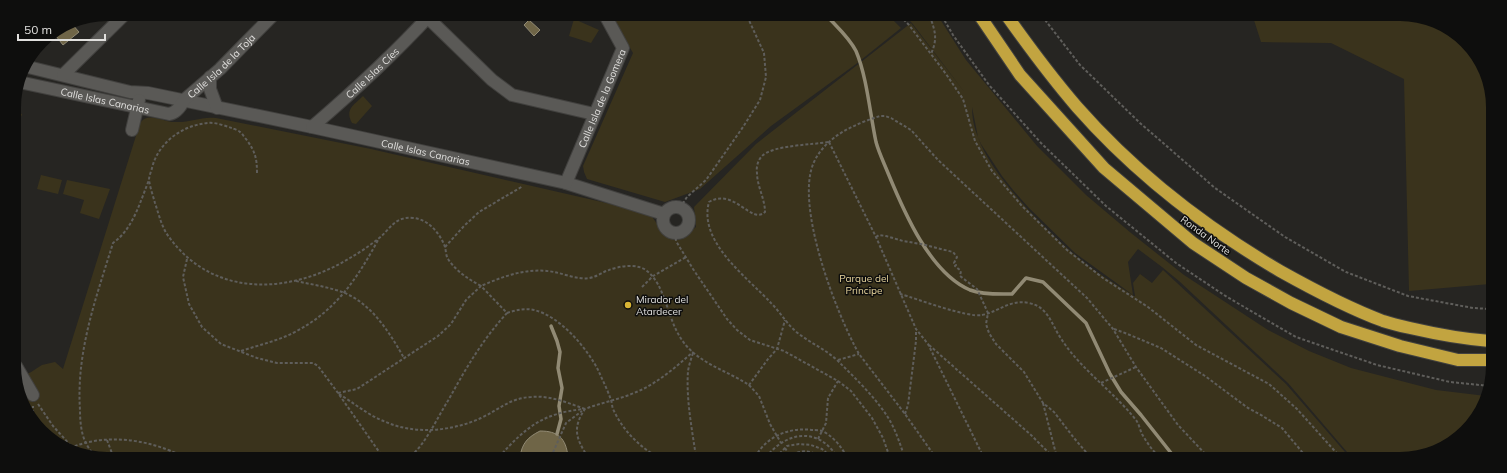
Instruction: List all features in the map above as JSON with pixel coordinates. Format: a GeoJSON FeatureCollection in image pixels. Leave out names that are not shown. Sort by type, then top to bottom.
{"type":"FeatureCollection","features":[{"type":"Feature","properties":{"kind":"highway","name":"Ronda Norte"},"geometry":{"type":"LineString","coordinates":[[983,21],[1020,75],[1104,168],[1193,243],[1246,278],[1291,303],[1341,327],[1400,346],[1458,360],[1486,360]]}},
{"type":"Feature","properties":{"kind":"highway","name":"Ronda Norte"},"geometry":{"type":"LineString","coordinates":[[1011,21],[1042,64],[1077,107],[1107,138],[1162,189],[1212,228],[1249,253],[1335,301],[1385,322],[1431,333],[1473,340],[1486,340]]}},
{"type":"Feature","properties":{"kind":"street"},"geometry":{"type":"LineString","coordinates":[[63,76],[118,21]]}},
{"type":"Feature","properties":{"kind":"street","name":"Calle Isla de la Toja"},"geometry":{"type":"LineString","coordinates":[[184,100],[210,77],[267,21]]}},
{"type":"Feature","properties":{"kind":"street","name":"Calle Islas Cíes"},"geometry":{"type":"LineString","coordinates":[[312,127],[348,96],[413,35],[424,21]]}},
{"type":"Feature","properties":{"kind":"street"},"geometry":{"type":"LineString","coordinates":[[433,21],[492,80],[512,95],[594,114]]}},
{"type":"Feature","properties":{"kind":"street","name":"Calle Isla de la Gomera"},"geometry":{"type":"LineString","coordinates":[[566,183],[623,48],[608,21]]}},
{"type":"Feature","properties":{"kind":"street","name":"Calle Islas Canarias"},"geometry":{"type":"LineString","coordinates":[[31,68],[140,93],[148,93],[184,100],[312,127],[566,183],[664,214]]}},
{"type":"Feature","properties":{"kind":"street"},"geometry":{"type":"LineString","coordinates":[[210,77],[210,89],[217,108]]}},
{"type":"Feature","properties":{"kind":"street","name":"Calle Islas Canarias"},"geometry":{"type":"LineString","coordinates":[[25,83],[169,114],[173,114],[184,100]]}},
{"type":"Feature","properties":{"kind":"street"},"geometry":{"type":"LineString","coordinates":[[132,130],[140,93]]}},
{"type":"Feature","properties":{"kind":"street"},"geometry":{"type":"LineString","coordinates":[[672,207],[680,208],[687,213],[689,222],[685,230],[675,234],[669,232],[663,225],[662,221],[664,214],[668,209],[672,207]]}},
{"type":"Feature","properties":{"kind":"street"},"geometry":{"type":"LineString","coordinates":[[22,376],[33,395]]}},
{"type":"Feature","properties":{"kind":"path"},"geometry":{"type":"LineString","coordinates":[[680,208],[687,197],[706,180],[760,100],[766,77],[764,53],[749,21]]}},
{"type":"Feature","properties":{"kind":"path"},"geometry":{"type":"LineString","coordinates":[[906,21],[963,99],[975,141],[992,171],[1022,206],[1067,250],[1103,278],[1148,307],[1196,345],[1269,384],[1297,409],[1336,452]]}},
{"type":"Feature","properties":{"kind":"path"},"geometry":{"type":"LineString","coordinates":[[931,54],[936,36],[932,21]]}},
{"type":"Feature","properties":{"kind":"path"},"geometry":{"type":"LineString","coordinates":[[1046,21],[1080,65],[1140,123],[1215,188],[1285,237],[1346,272],[1408,296],[1473,308],[1486,309]]}},
{"type":"Feature","properties":{"kind":"path"},"geometry":{"type":"LineString","coordinates":[[932,452],[859,354],[846,328],[814,238],[809,189],[811,171],[818,155],[829,142],[848,129],[873,118],[885,116],[900,122],[911,130],[943,165],[1087,298],[1113,329],[1136,367],[1178,425],[1204,452]]}},
{"type":"Feature","properties":{"kind":"path"},"geometry":{"type":"LineString","coordinates":[[91,450],[86,443],[80,420],[79,395],[83,343],[88,321],[113,243],[120,238],[136,214],[160,148],[169,139],[181,132],[209,123],[223,125],[241,132],[254,150],[257,173]]}},
{"type":"Feature","properties":{"kind":"path"},"geometry":{"type":"LineString","coordinates":[[829,142],[876,237],[916,329],[928,344],[1032,435],[1048,452]]}},
{"type":"Feature","properties":{"kind":"path"},"geometry":{"type":"LineString","coordinates":[[829,142],[766,152],[760,157],[756,172],[765,206],[765,212],[762,215],[751,213],[725,198],[714,199],[709,202],[707,210],[713,237],[732,264],[770,302],[798,334],[838,360],[882,408],[896,432],[903,452]]}},
{"type":"Feature","properties":{"kind":"path"},"geometry":{"type":"LineString","coordinates":[[444,247],[479,212],[504,196],[539,177]]}},
{"type":"Feature","properties":{"kind":"path"},"geometry":{"type":"LineString","coordinates":[[149,179],[159,217],[168,236],[188,259],[230,282],[253,285],[295,281],[332,268],[379,239]]}},
{"type":"Feature","properties":{"kind":"path"},"geometry":{"type":"LineString","coordinates":[[240,351],[272,342],[307,326],[325,313],[339,300],[363,269],[379,239],[391,225],[405,218],[414,218],[426,222],[434,229],[440,237],[447,257],[455,268],[481,286],[507,312]]}},
{"type":"Feature","properties":{"kind":"path"},"geometry":{"type":"LineString","coordinates":[[675,234],[676,241],[686,257],[727,319],[737,330],[750,340],[784,351],[838,381],[851,391],[872,418],[883,438],[888,452]]}},
{"type":"Feature","properties":{"kind":"path"},"geometry":{"type":"LineString","coordinates":[[876,237],[879,235],[886,236],[903,242],[924,244],[953,252],[957,257],[954,262],[956,265],[955,266],[961,271],[960,276],[977,289],[985,304],[988,313],[986,324],[989,333],[1002,351],[1024,372],[1043,403],[1055,452]]}},
{"type":"Feature","properties":{"kind":"path"},"geometry":{"type":"LineString","coordinates":[[642,287],[652,276],[686,257]]}},
{"type":"Feature","properties":{"kind":"path"},"geometry":{"type":"LineString","coordinates":[[188,259],[184,277],[189,304],[202,327],[221,344],[240,351],[277,363],[313,363],[318,366],[379,452]]}},
{"type":"Feature","properties":{"kind":"path"},"geometry":{"type":"LineString","coordinates":[[338,393],[357,389],[438,336],[451,324],[466,300],[481,286],[500,278],[528,271],[544,270],[576,278],[588,278],[619,267],[642,267],[657,281],[667,310],[682,341],[693,352],[706,361],[749,385],[759,396],[781,443]]}},
{"type":"Feature","properties":{"kind":"path"},"geometry":{"type":"LineString","coordinates":[[295,281],[336,290],[360,301],[375,315],[387,330],[404,358]]}},
{"type":"Feature","properties":{"kind":"path"},"geometry":{"type":"LineString","coordinates":[[900,294],[967,314],[982,315],[1009,304],[1020,302],[1030,303],[1042,308],[1050,317],[1060,336],[1072,353],[1101,382],[1137,422],[1142,435],[1154,452]]}},
{"type":"Feature","properties":{"kind":"path"},"geometry":{"type":"LineString","coordinates":[[415,452],[431,430],[465,369],[486,337],[507,312],[518,309],[533,310],[546,314],[578,340],[590,355],[599,371],[611,401],[612,408],[626,430],[639,445],[650,452]]}},
{"type":"Feature","properties":{"kind":"path"},"geometry":{"type":"LineString","coordinates":[[749,385],[777,349],[785,320]]}},
{"type":"Feature","properties":{"kind":"path"},"geometry":{"type":"LineString","coordinates":[[905,414],[908,404],[916,341],[916,329]]}},
{"type":"Feature","properties":{"kind":"path"},"geometry":{"type":"LineString","coordinates":[[1113,329],[1125,332],[1161,348],[1205,376],[1248,408],[1282,428],[1302,452]]}},
{"type":"Feature","properties":{"kind":"path"},"geometry":{"type":"LineString","coordinates":[[928,344],[981,452]]}},
{"type":"Feature","properties":{"kind":"path"},"geometry":{"type":"LineString","coordinates":[[503,452],[514,439],[546,417],[564,411],[585,409],[642,390],[658,380],[693,352]]}},
{"type":"Feature","properties":{"kind":"path"},"geometry":{"type":"LineString","coordinates":[[693,352],[688,370],[688,394],[690,420],[695,452]]}},
{"type":"Feature","properties":{"kind":"path"},"geometry":{"type":"LineString","coordinates":[[838,360],[859,354]]}},
{"type":"Feature","properties":{"kind":"path"},"geometry":{"type":"LineString","coordinates":[[1101,382],[1136,367]]}},
{"type":"Feature","properties":{"kind":"path"},"geometry":{"type":"LineString","coordinates":[[818,439],[826,423],[828,398],[838,381]]}},
{"type":"Feature","properties":{"kind":"path"},"geometry":{"type":"LineString","coordinates":[[338,393],[386,422],[403,427],[431,430],[471,422],[484,417],[507,403],[532,397],[544,397],[585,409]]}},
{"type":"Feature","properties":{"kind":"path"},"geometry":{"type":"LineString","coordinates":[[33,395],[42,411],[66,441]]}},
{"type":"Feature","properties":{"kind":"path"},"geometry":{"type":"LineString","coordinates":[[1043,403],[1054,412],[1086,452]]}},
{"type":"Feature","properties":{"kind":"path"},"geometry":{"type":"LineString","coordinates":[[553,452],[566,423],[585,409]]}},
{"type":"Feature","properties":{"kind":"path"},"geometry":{"type":"LineString","coordinates":[[585,409],[579,417],[577,438],[585,452]]}},
{"type":"Feature","properties":{"kind":"path"},"geometry":{"type":"LineString","coordinates":[[758,452],[764,444],[777,435],[790,430],[806,429],[822,431],[832,438],[844,452]]}},
{"type":"Feature","properties":{"kind":"path"},"geometry":{"type":"LineString","coordinates":[[770,452],[786,439],[803,436],[818,439],[834,451]]}},
{"type":"Feature","properties":{"kind":"path"},"geometry":{"type":"LineString","coordinates":[[798,437],[799,444]]}},
{"type":"Feature","properties":{"kind":"path"},"geometry":{"type":"LineString","coordinates":[[107,440],[112,452]]}},
{"type":"Feature","properties":{"kind":"path"},"geometry":{"type":"LineString","coordinates":[[76,446],[107,440],[120,440],[147,443],[174,452]]}},
{"type":"Feature","properties":{"kind":"path"},"geometry":{"type":"LineString","coordinates":[[781,452],[787,446],[799,444],[814,446],[825,452]]}},
{"type":"Feature","properties":{"kind":"path"},"geometry":{"type":"LineString","coordinates":[[798,452],[805,450],[811,452],[814,446]]}},
{"type":"Feature","properties":{"kind":"path"},"geometry":{"type":"LineString","coordinates":[[785,448],[787,452]]}},
{"type":"Feature","properties":{"kind":"green space"},"geometry":{"type":"Polygon","coordinates":[[[573,21],[579,21],[599,30],[591,43],[569,36],[573,21]]]}},
{"type":"Feature","properties":{"kind":"green space"},"geometry":{"type":"Polygon","coordinates":[[[614,21],[894,21],[901,28],[856,64],[771,126],[700,189],[665,202],[587,179],[584,172],[583,166],[633,53],[614,21]]]}},
{"type":"Feature","properties":{"kind":"green space","name":"Parque del Príncipe"},"geometry":{"type":"Polygon","coordinates":[[[910,21],[941,21],[966,60],[1037,146],[1086,195],[1184,275],[1268,330],[1309,351],[1351,368],[1436,390],[1480,395],[1477,404],[1465,423],[1457,431],[1443,440],[1417,450],[1405,452],[1347,452],[1288,383],[1179,281],[1138,249],[1128,262],[1133,295],[1075,253],[1029,208],[1013,190],[981,144],[984,152],[994,167],[1019,200],[1048,230],[1081,260],[1134,296],[1133,283],[1140,274],[1152,283],[1163,270],[1286,384],[1345,452],[107,452],[85,449],[64,440],[42,423],[30,404],[21,373],[27,374],[42,365],[55,362],[63,369],[140,123],[147,118],[151,117],[170,122],[185,122],[206,118],[216,118],[371,149],[650,213],[666,234],[673,239],[682,239],[696,227],[694,207],[756,144],[911,23],[966,94],[910,21]],[[972,107],[972,115],[978,137],[972,107]]]}},
{"type":"Feature","properties":{"kind":"green space"},"geometry":{"type":"Polygon","coordinates":[[[1254,21],[1400,21],[1422,24],[1433,28],[1443,33],[1461,46],[1477,69],[1484,90],[1486,102],[1486,284],[1409,291],[1404,79],[1331,43],[1261,42],[1254,21]]]}},
{"type":"Feature","properties":{"kind":"green space"},"geometry":{"type":"Polygon","coordinates":[[[363,96],[372,106],[356,124],[352,123],[349,114],[351,108],[363,96]]]}},
{"type":"Feature","properties":{"kind":"green space"},"geometry":{"type":"Polygon","coordinates":[[[41,175],[62,180],[58,194],[37,189],[41,175]]]}},
{"type":"Feature","properties":{"kind":"green space"},"geometry":{"type":"Polygon","coordinates":[[[67,180],[110,189],[99,219],[80,213],[84,200],[63,194],[67,180]]]}},
{"type":"Feature","properties":{"kind":"shaded area"},"geometry":{"type":"Polygon","coordinates":[[[530,21],[540,30],[534,36],[524,25],[530,21]]]}},
{"type":"Feature","properties":{"kind":"shaded area"},"geometry":{"type":"Polygon","coordinates":[[[75,28],[79,32],[63,45],[57,37],[75,28]]]}},
{"type":"Feature","properties":{"kind":"shaded area"},"geometry":{"type":"Polygon","coordinates":[[[540,431],[552,432],[563,440],[567,452],[521,452],[526,441],[540,431]]]}},
{"type":"Feature","properties":{"kind":"waterway"},"geometry":{"type":"LineString","coordinates":[[832,21],[856,51],[866,84],[876,142],[894,189],[910,223],[931,256],[956,282],[975,292],[1012,294],[1026,278],[1043,282],[1086,323],[1110,374],[1121,392],[1170,452]]}},
{"type":"Feature","properties":{"kind":"waterway"},"geometry":{"type":"LineString","coordinates":[[551,326],[560,352],[558,368],[562,388],[559,406],[561,419],[557,434]]}},
{"type":"Feature","properties":{"kind":"place","name":"Mirador del Atardecer"},"geometry":{"type":"Point","coordinates":[628,305]}}]}
